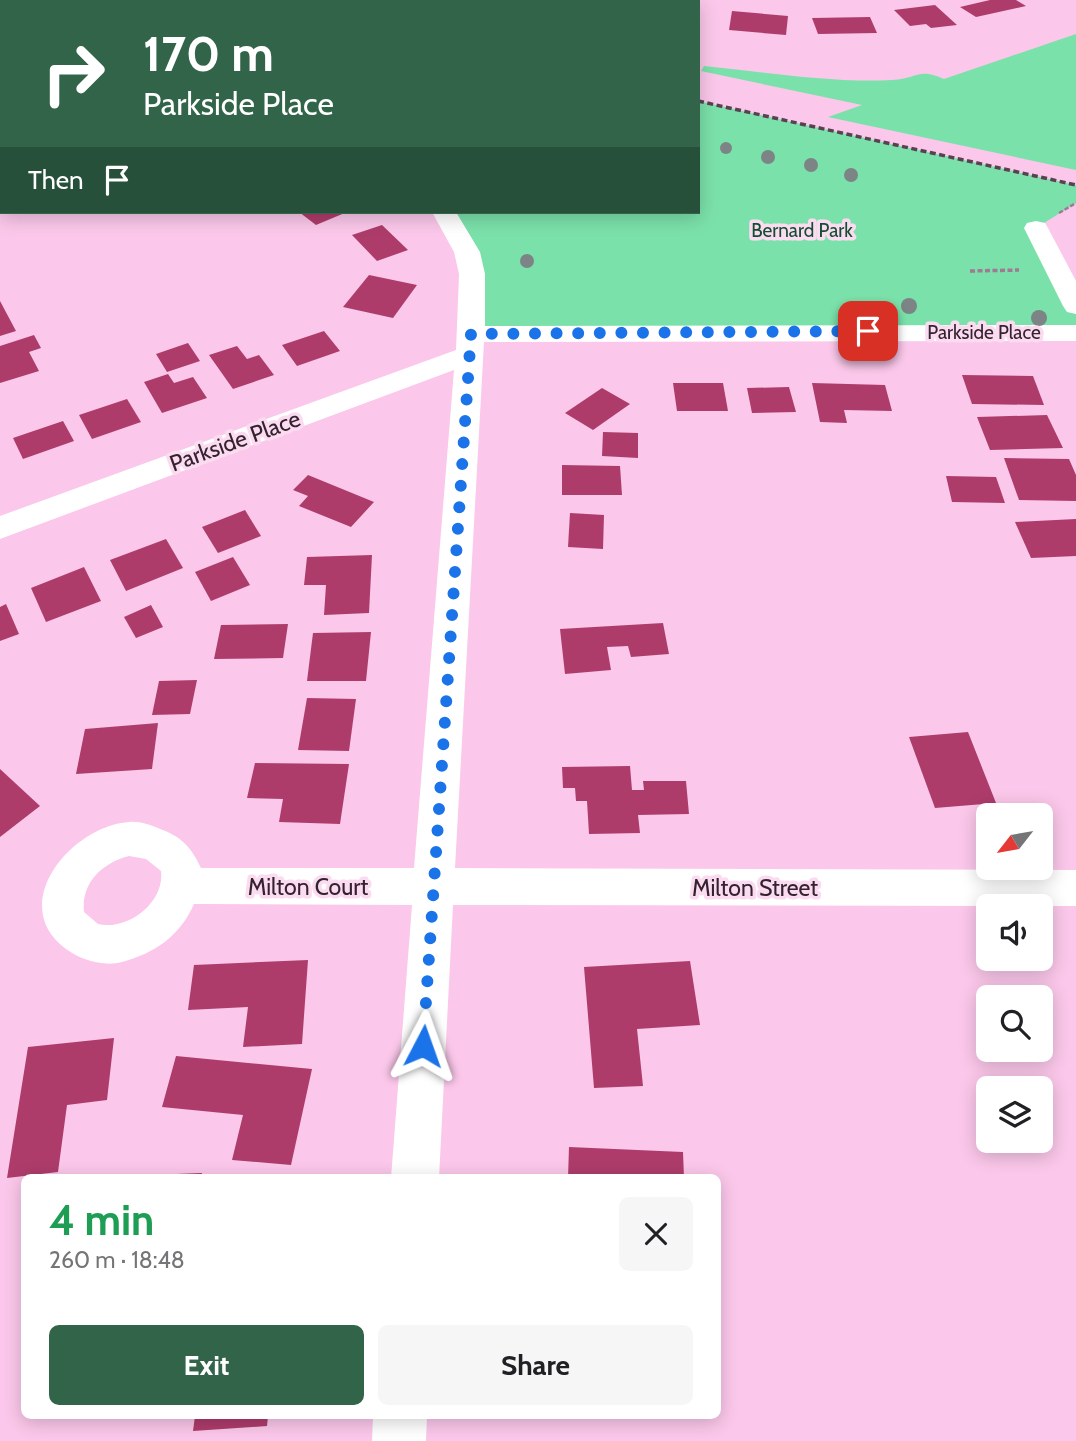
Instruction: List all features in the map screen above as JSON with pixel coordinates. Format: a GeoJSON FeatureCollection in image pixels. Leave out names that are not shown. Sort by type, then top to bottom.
{"type":"FeatureCollection","features":[{"type":"Feature","properties":{"kind":"street"},"geometry":{"type":"LineString","coordinates":[[415,1174],[456,525],[471,344],[472,274],[467,252],[445,214]]}},
{"type":"Feature","properties":{"kind":"street"},"geometry":{"type":"LineString","coordinates":[[1036,228],[1076,306]]}},
{"type":"Feature","properties":{"kind":"street","name":"Parkside Place"},"geometry":{"type":"LineString","coordinates":[[0,528],[471,344],[1076,333]]}},
{"type":"Feature","properties":{"kind":"street","name":"Milton Court"},"geometry":{"type":"LineString","coordinates":[[182,886],[433,887]]}},
{"type":"Feature","properties":{"kind":"street","name":"Milton Street"},"geometry":{"type":"LineString","coordinates":[[433,887],[1076,888]]}},
{"type":"Feature","properties":{"kind":"street"},"geometry":{"type":"LineString","coordinates":[[399,1441],[400,1419]]}},
{"type":"Feature","properties":{"kind":"path"},"geometry":{"type":"LineString","coordinates":[[970,271],[1019,270]]}},
{"type":"Feature","properties":{"kind":"green space"},"geometry":{"type":"Polygon","coordinates":[[[1076,34],[1076,170],[828,117],[862,105],[701,71],[704,66],[845,80],[892,80],[923,74],[944,79],[1076,34]]]}},
{"type":"Feature","properties":{"kind":"green space","name":"Bernard Park"},"geometry":{"type":"Polygon","coordinates":[[[700,101],[1076,185],[1076,203],[1036,228],[1076,306],[1076,333],[471,334],[457,232],[445,214],[700,214],[700,101]]]}},
{"type":"Feature","properties":{"kind":"building"},"geometry":{"type":"Polygon","coordinates":[[[990,0],[1016,0],[1026,6],[976,17],[960,7],[990,0]]]}},
{"type":"Feature","properties":{"kind":"building"},"geometry":{"type":"Polygon","coordinates":[[[935,5],[957,25],[931,28],[926,24],[910,26],[894,10],[935,5]]]}},
{"type":"Feature","properties":{"kind":"building"},"geometry":{"type":"Polygon","coordinates":[[[732,11],[788,16],[786,35],[729,30],[732,11]]]}},
{"type":"Feature","properties":{"kind":"building"},"geometry":{"type":"Polygon","coordinates":[[[870,17],[877,33],[818,34],[812,18],[870,17]]]}},
{"type":"Feature","properties":{"kind":"building"},"geometry":{"type":"Polygon","coordinates":[[[302,214],[342,214],[316,225],[302,214]]]}},
{"type":"Feature","properties":{"kind":"building"},"geometry":{"type":"Polygon","coordinates":[[[382,225],[408,250],[377,261],[352,235],[382,225]]]}},
{"type":"Feature","properties":{"kind":"building"},"geometry":{"type":"Polygon","coordinates":[[[369,275],[417,285],[393,318],[343,307],[369,275]]]}},
{"type":"Feature","properties":{"kind":"building"},"geometry":{"type":"Polygon","coordinates":[[[0,301],[16,331],[0,336],[0,301]]]}},
{"type":"Feature","properties":{"kind":"building"},"geometry":{"type":"Polygon","coordinates":[[[324,331],[340,351],[297,366],[282,345],[324,331]]]}},
{"type":"Feature","properties":{"kind":"building"},"geometry":{"type":"Polygon","coordinates":[[[34,335],[41,348],[29,352],[39,371],[0,383],[0,346],[34,335]]]}},
{"type":"Feature","properties":{"kind":"building"},"geometry":{"type":"Polygon","coordinates":[[[188,343],[200,361],[167,372],[156,354],[188,343]]]}},
{"type":"Feature","properties":{"kind":"building"},"geometry":{"type":"Polygon","coordinates":[[[237,346],[247,359],[259,355],[274,375],[233,389],[209,355],[237,346]]]}},
{"type":"Feature","properties":{"kind":"building"},"geometry":{"type":"Polygon","coordinates":[[[168,374],[174,383],[193,377],[207,398],[162,413],[144,382],[168,374]]]}},
{"type":"Feature","properties":{"kind":"building"},"geometry":{"type":"Polygon","coordinates":[[[962,375],[1033,376],[1044,405],[972,404],[962,375]]]}},
{"type":"Feature","properties":{"kind":"building"},"geometry":{"type":"Polygon","coordinates":[[[673,383],[723,383],[728,411],[677,411],[673,383]]]}},
{"type":"Feature","properties":{"kind":"building"},"geometry":{"type":"Polygon","coordinates":[[[812,383],[885,385],[892,411],[844,410],[847,423],[820,422],[812,383]]]}},
{"type":"Feature","properties":{"kind":"building"},"geometry":{"type":"Polygon","coordinates":[[[789,387],[796,412],[752,413],[747,388],[789,387]]]}},
{"type":"Feature","properties":{"kind":"building"},"geometry":{"type":"Polygon","coordinates":[[[602,388],[630,404],[593,430],[565,413],[602,388]]]}},
{"type":"Feature","properties":{"kind":"building"},"geometry":{"type":"Polygon","coordinates":[[[127,399],[141,422],[92,439],[79,415],[127,399]]]}},
{"type":"Feature","properties":{"kind":"building"},"geometry":{"type":"Polygon","coordinates":[[[1047,415],[1063,448],[990,450],[977,417],[1047,415]]]}},
{"type":"Feature","properties":{"kind":"building"},"geometry":{"type":"Polygon","coordinates":[[[63,421],[74,441],[23,459],[13,438],[63,421]]]}},
{"type":"Feature","properties":{"kind":"building"},"geometry":{"type":"Polygon","coordinates":[[[603,432],[638,433],[638,458],[602,456],[603,432]]]}},
{"type":"Feature","properties":{"kind":"building"},"geometry":{"type":"Polygon","coordinates":[[[1004,458],[1069,459],[1076,475],[1076,501],[1019,500],[1004,458]]]}},
{"type":"Feature","properties":{"kind":"building"},"geometry":{"type":"Polygon","coordinates":[[[562,465],[620,466],[622,495],[562,495],[562,465]]]}},
{"type":"Feature","properties":{"kind":"building"},"geometry":{"type":"Polygon","coordinates":[[[308,475],[374,502],[351,527],[299,506],[308,496],[293,490],[308,475]]]}},
{"type":"Feature","properties":{"kind":"building"},"geometry":{"type":"Polygon","coordinates":[[[946,476],[996,477],[1005,503],[952,502],[946,476]]]}},
{"type":"Feature","properties":{"kind":"building"},"geometry":{"type":"Polygon","coordinates":[[[245,510],[261,536],[218,553],[202,527],[245,510]]]}},
{"type":"Feature","properties":{"kind":"building"},"geometry":{"type":"Polygon","coordinates":[[[570,513],[604,515],[603,549],[568,547],[570,513]]]}},
{"type":"Feature","properties":{"kind":"building"},"geometry":{"type":"Polygon","coordinates":[[[1076,519],[1076,556],[1031,558],[1015,522],[1076,519]]]}},
{"type":"Feature","properties":{"kind":"building"},"geometry":{"type":"Polygon","coordinates":[[[166,539],[183,568],[126,591],[110,560],[166,539]]]}},
{"type":"Feature","properties":{"kind":"building"},"geometry":{"type":"Polygon","coordinates":[[[372,555],[369,613],[324,615],[326,585],[304,585],[307,557],[372,555]]]}},
{"type":"Feature","properties":{"kind":"building"},"geometry":{"type":"Polygon","coordinates":[[[233,557],[250,585],[211,601],[195,572],[233,557]]]}},
{"type":"Feature","properties":{"kind":"building"},"geometry":{"type":"Polygon","coordinates":[[[84,567],[101,601],[46,622],[31,588],[84,567]]]}},
{"type":"Feature","properties":{"kind":"building"},"geometry":{"type":"Polygon","coordinates":[[[6,604],[19,634],[0,641],[0,607],[6,604]]]}},
{"type":"Feature","properties":{"kind":"building"},"geometry":{"type":"Polygon","coordinates":[[[151,605],[163,627],[136,638],[124,617],[151,605]]]}},
{"type":"Feature","properties":{"kind":"building"},"geometry":{"type":"Polygon","coordinates":[[[663,623],[669,654],[631,657],[628,646],[607,647],[611,670],[565,674],[560,629],[663,623]]]}},
{"type":"Feature","properties":{"kind":"building"},"geometry":{"type":"Polygon","coordinates":[[[288,624],[283,658],[214,659],[221,625],[288,624]]]}},
{"type":"Feature","properties":{"kind":"building"},"geometry":{"type":"Polygon","coordinates":[[[371,632],[366,681],[307,681],[313,633],[371,632]]]}},
{"type":"Feature","properties":{"kind":"building"},"geometry":{"type":"Polygon","coordinates":[[[197,680],[190,714],[152,715],[159,681],[197,680]]]}},
{"type":"Feature","properties":{"kind":"building"},"geometry":{"type":"Polygon","coordinates":[[[307,698],[356,699],[349,751],[298,750],[307,698]]]}},
{"type":"Feature","properties":{"kind":"building"},"geometry":{"type":"Polygon","coordinates":[[[158,723],[152,769],[76,774],[85,729],[158,723]]]}},
{"type":"Feature","properties":{"kind":"building"},"geometry":{"type":"Polygon","coordinates":[[[968,732],[996,803],[935,808],[909,737],[968,732]]]}},
{"type":"Feature","properties":{"kind":"building"},"geometry":{"type":"Polygon","coordinates":[[[255,763],[349,764],[340,824],[279,822],[283,799],[247,798],[255,763]]]}},
{"type":"Feature","properties":{"kind":"building"},"geometry":{"type":"Polygon","coordinates":[[[630,766],[632,790],[644,790],[643,781],[686,781],[689,814],[638,815],[640,833],[589,834],[587,801],[576,801],[575,788],[563,788],[562,767],[630,766]]]}},
{"type":"Feature","properties":{"kind":"building"},"geometry":{"type":"Polygon","coordinates":[[[0,769],[40,806],[0,837],[0,769]]]}},
{"type":"Feature","properties":{"kind":"building"},"geometry":{"type":"Polygon","coordinates":[[[308,960],[302,1044],[243,1047],[248,1007],[188,1010],[194,965],[308,960]]]}},
{"type":"Feature","properties":{"kind":"building"},"geometry":{"type":"Polygon","coordinates":[[[690,961],[700,1025],[637,1029],[643,1086],[594,1088],[584,967],[690,961]]]}},
{"type":"Feature","properties":{"kind":"building"},"geometry":{"type":"Polygon","coordinates":[[[114,1038],[107,1100],[67,1105],[58,1172],[21,1174],[21,1176],[7,1178],[28,1047],[114,1038]]]}},
{"type":"Feature","properties":{"kind":"building"},"geometry":{"type":"Polygon","coordinates":[[[176,1056],[312,1069],[291,1165],[232,1160],[243,1115],[162,1107],[176,1056]]]}},
{"type":"Feature","properties":{"kind":"building"},"geometry":{"type":"Polygon","coordinates":[[[569,1147],[683,1152],[684,1174],[568,1174],[569,1147]]]}},
{"type":"Feature","properties":{"kind":"building"},"geometry":{"type":"Polygon","coordinates":[[[195,1419],[268,1419],[267,1426],[193,1431],[195,1419]]]}},
{"type":"Feature","properties":{"kind":"railway"},"geometry":{"type":"LineString","coordinates":[[700,101],[1076,185]]}},
{"type":"Feature","properties":{"kind":"route"},"geometry":{"type":"LineString","coordinates":[[423,1046],[471,334],[868,331]]}}]}
